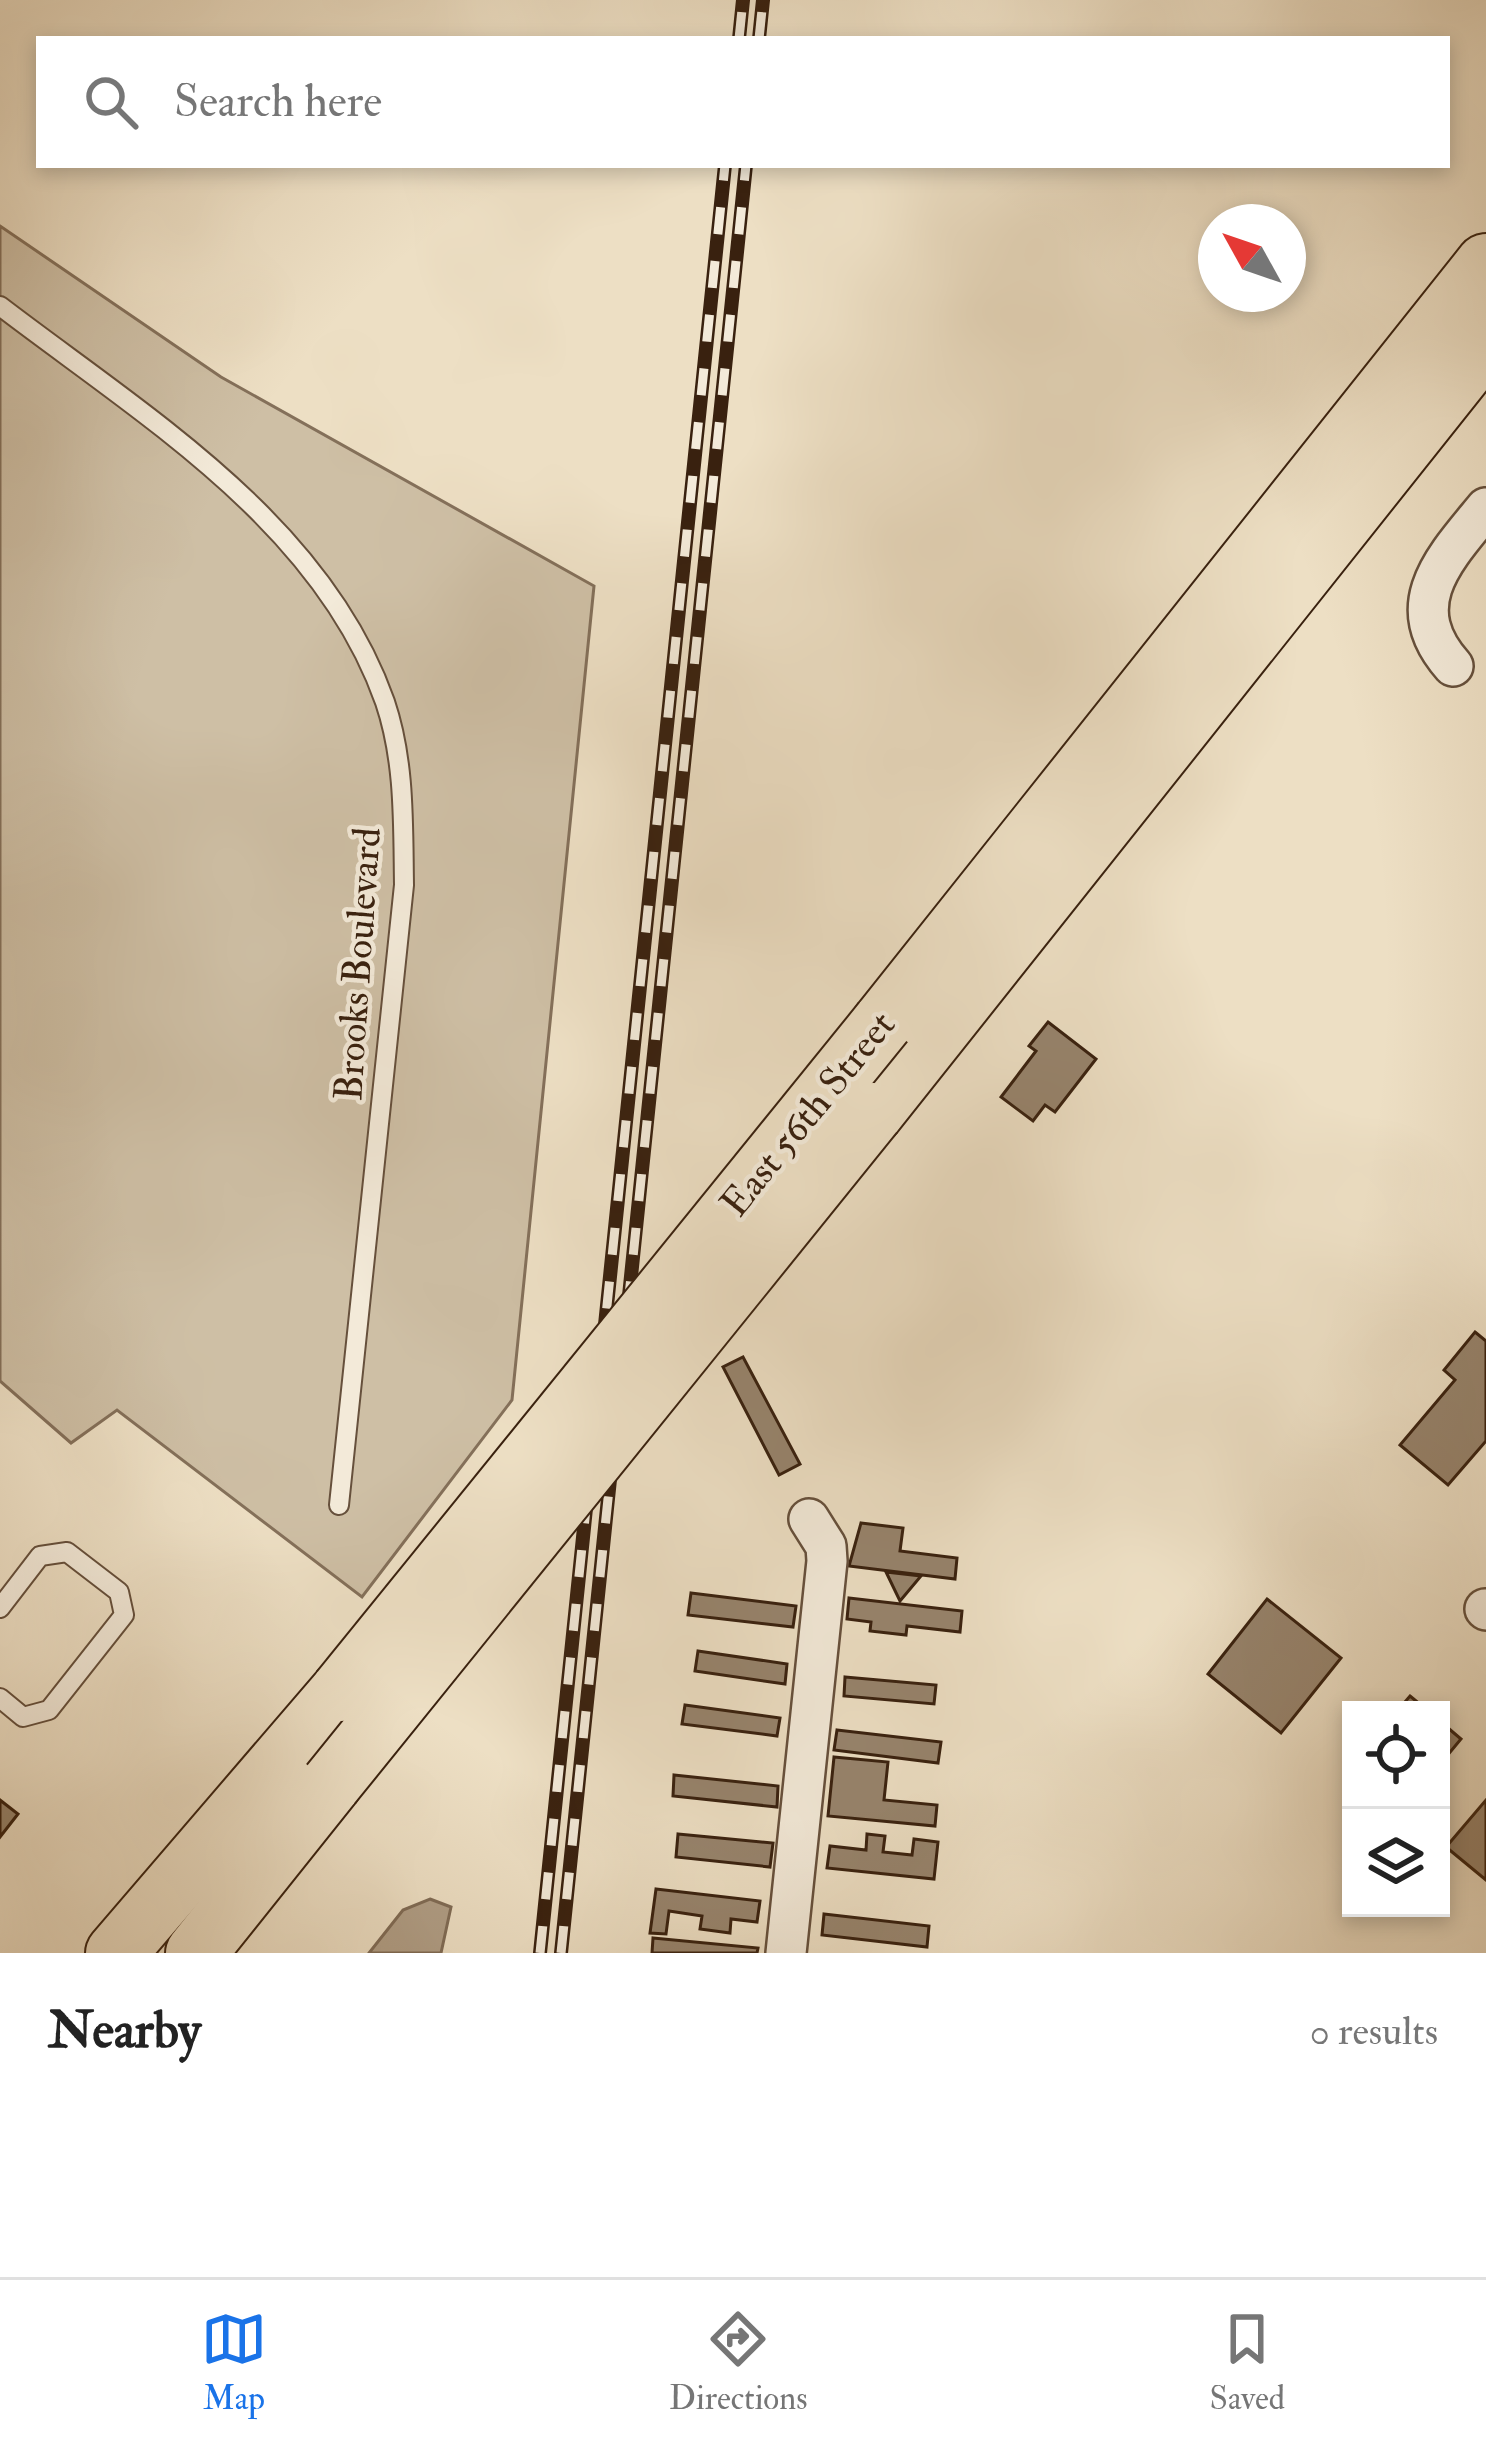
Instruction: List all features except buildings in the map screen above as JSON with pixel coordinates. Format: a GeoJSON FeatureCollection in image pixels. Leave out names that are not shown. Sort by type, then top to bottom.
{"type":"FeatureCollection","features":[{"type":"Feature","properties":{"kind":"main road","name":"East 56th Street"},"geometry":{"type":"LineString","coordinates":[[116,1953],[341,1691],[883,1022],[1486,263]]}},
{"type":"Feature","properties":{"kind":"main road","name":"East 56th Street"},"geometry":{"type":"LineString","coordinates":[[196,1953],[1486,342]]}},
{"type":"Feature","properties":{"kind":"street"},"geometry":{"type":"LineString","coordinates":[[1453,666],[1430,630],[1428,597],[1446,557],[1486,508]]}},
{"type":"Feature","properties":{"kind":"street"},"geometry":{"type":"LineString","coordinates":[[787,1953],[827,1561],[823,1539],[808,1519]]}},
{"type":"Feature","properties":{"kind":"lane","name":"Brooks Boulevard"},"geometry":{"type":"LineString","coordinates":[[0,306],[164,431],[252,507],[316,572],[355,629],[386,706],[403,782],[404,885],[339,1505]]}},
{"type":"Feature","properties":{"kind":"lane"},"geometry":{"type":"LineString","coordinates":[[0,1608],[40,1556],[67,1552],[119,1592],[124,1615],[50,1710],[23,1718],[0,1698]]}},
{"type":"Feature","properties":{"kind":"shaded area"},"geometry":{"type":"Polygon","coordinates":[[[0,226],[221,377],[594,586],[512,1400],[362,1597],[117,1410],[71,1443],[0,1381],[0,226]]]}},
{"type":"Feature","properties":{"kind":"shaded area"},"geometry":{"type":"Polygon","coordinates":[[[430,1899],[451,1907],[441,1953],[369,1953],[403,1910],[430,1899]]]}},
{"type":"Feature","properties":{"kind":"railway"},"geometry":{"type":"LineString","coordinates":[[739,36],[743,0]]}},
{"type":"Feature","properties":{"kind":"railway"},"geometry":{"type":"LineString","coordinates":[[759,36],[763,0]]}},
{"type":"Feature","properties":{"kind":"railway"},"geometry":{"type":"LineString","coordinates":[[540,1953],[725,168]]}},
{"type":"Feature","properties":{"kind":"railway"},"geometry":{"type":"LineString","coordinates":[[561,1953],[746,168]]}}]}
